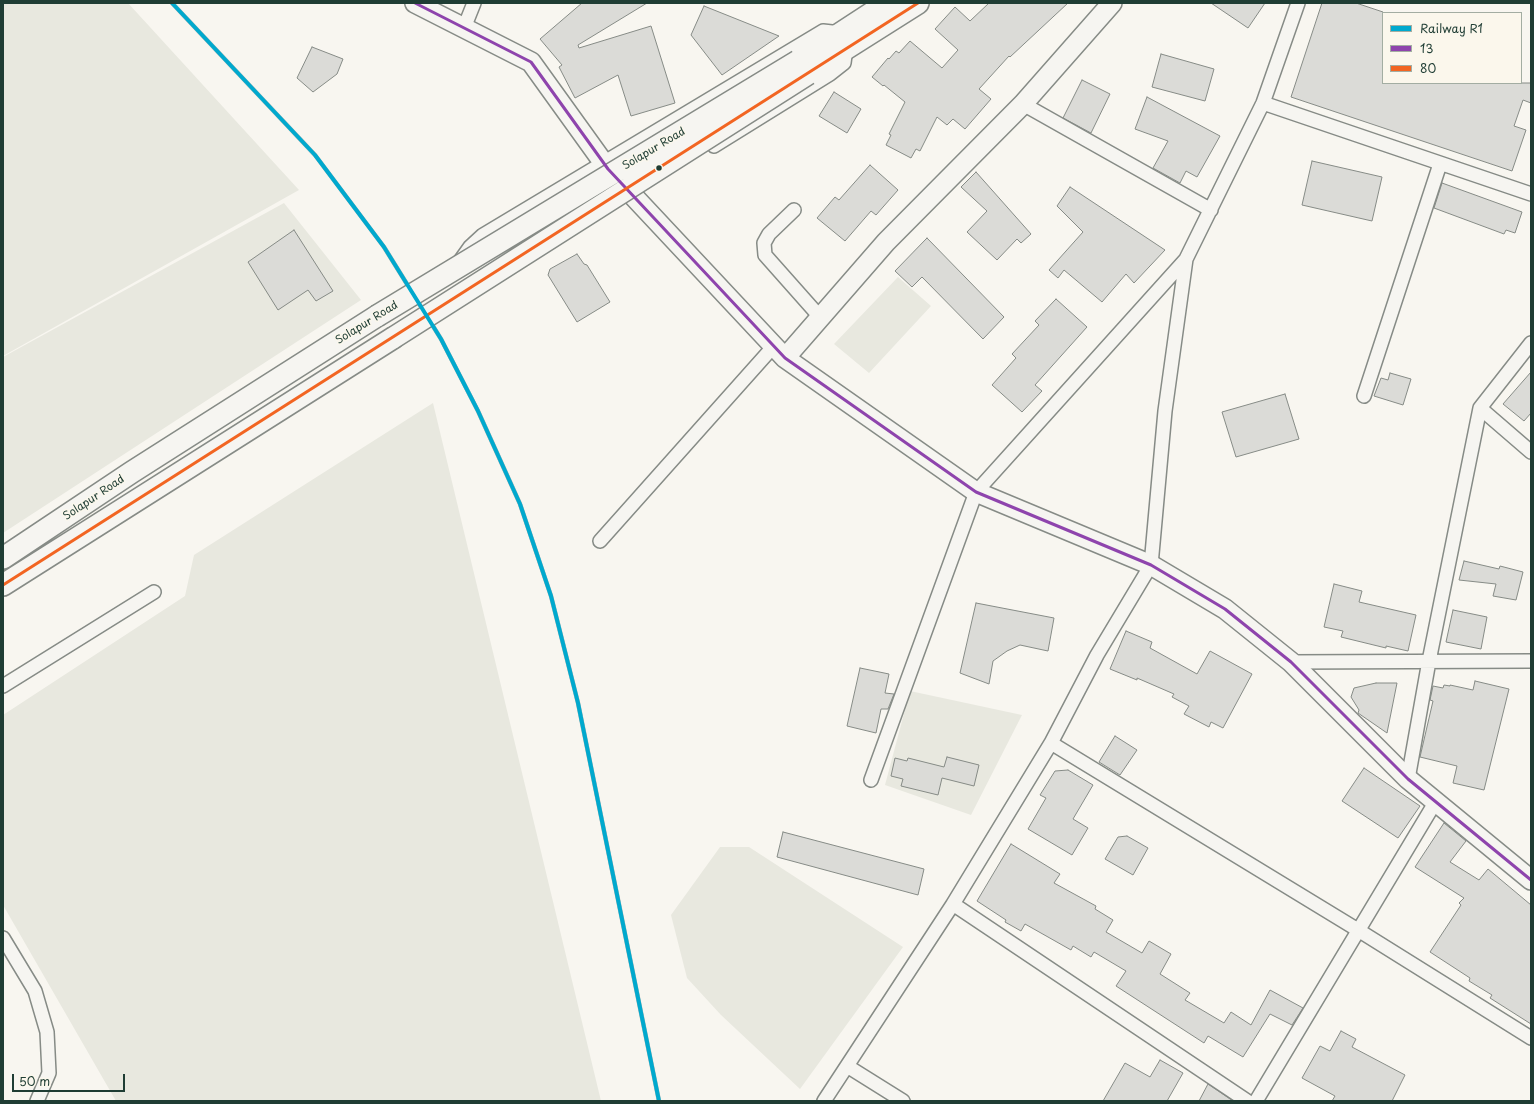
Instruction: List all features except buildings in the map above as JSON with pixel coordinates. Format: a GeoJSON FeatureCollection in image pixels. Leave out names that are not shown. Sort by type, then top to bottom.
{"type":"FeatureCollection","features":[{"type":"Feature","properties":{"kind":"main road"},"geometry":{"type":"LineString","coordinates":[[3,585],[463,294],[844,40],[887,3]]}},
{"type":"Feature","properties":{"kind":"main road"},"geometry":{"type":"LineString","coordinates":[[844,40],[918,3]]}},
{"type":"Feature","properties":{"kind":"main road","name":"Solapur Road"},"geometry":{"type":"LineString","coordinates":[[3,558],[132,472],[377,316],[454,269],[803,68]]}},
{"type":"Feature","properties":{"kind":"street"},"geometry":{"type":"LineString","coordinates":[[415,3],[531,62],[604,164],[779,352],[976,492],[1151,565],[1225,609],[1290,662],[1408,779],[1531,880]]}},
{"type":"Feature","properties":{"kind":"street"},"geometry":{"type":"LineString","coordinates":[[464,28],[474,3]]}},
{"type":"Feature","properties":{"kind":"street"},"geometry":{"type":"LineString","coordinates":[[600,541],[779,352],[820,317],[886,242],[1023,104],[1112,3]]}},
{"type":"Feature","properties":{"kind":"street"},"geometry":{"type":"LineString","coordinates":[[870,780],[976,492],[1186,259],[1263,103],[1298,3]]}},
{"type":"Feature","properties":{"kind":"street"},"geometry":{"type":"LineString","coordinates":[[454,269],[470,247],[483,235],[604,164],[823,31],[844,40],[844,62],[830,74],[627,189],[488,290],[474,294],[463,294]]}},
{"type":"Feature","properties":{"kind":"street"},"geometry":{"type":"LineString","coordinates":[[1263,103],[1531,194]]}},
{"type":"Feature","properties":{"kind":"street"},"geometry":{"type":"LineString","coordinates":[[1023,104],[1211,210]]}},
{"type":"Feature","properties":{"kind":"street"},"geometry":{"type":"LineString","coordinates":[[1364,396],[1440,164]]}},
{"type":"Feature","properties":{"kind":"street"},"geometry":{"type":"LineString","coordinates":[[794,210],[768,234],[764,242],[765,255],[820,317]]}},
{"type":"Feature","properties":{"kind":"street"},"geometry":{"type":"LineString","coordinates":[[824,1101],[952,904],[1051,743],[1098,655],[1151,565],[1165,411],[1186,259]]}},
{"type":"Feature","properties":{"kind":"street"},"geometry":{"type":"LineString","coordinates":[[1408,779],[1429,661],[1480,408],[1531,343]]}},
{"type":"Feature","properties":{"kind":"street"},"geometry":{"type":"LineString","coordinates":[[1480,408],[1531,452]]}},
{"type":"Feature","properties":{"kind":"street"},"geometry":{"type":"LineString","coordinates":[[3,686],[154,592]]}},
{"type":"Feature","properties":{"kind":"street"},"geometry":{"type":"LineString","coordinates":[[1290,662],[1531,661]]}},
{"type":"Feature","properties":{"kind":"street"},"geometry":{"type":"LineString","coordinates":[[1051,743],[1358,930],[1531,1038]]}},
{"type":"Feature","properties":{"kind":"street"},"geometry":{"type":"LineString","coordinates":[[1256,1101],[1436,801]]}},
{"type":"Feature","properties":{"kind":"street"},"geometry":{"type":"LineString","coordinates":[[952,904],[1247,1101]]}},
{"type":"Feature","properties":{"kind":"street"},"geometry":{"type":"LineString","coordinates":[[3,938],[35,991],[47,1032],[49,1073],[37,1101]]}},
{"type":"Feature","properties":{"kind":"street"},"geometry":{"type":"LineString","coordinates":[[847,1066],[903,1101]]}},
{"type":"Feature","properties":{"kind":"shaded area"},"geometry":{"type":"Polygon","coordinates":[[[3,3],[128,3],[299,190],[3,356],[3,3]]]}},
{"type":"Feature","properties":{"kind":"shaded area"},"geometry":{"type":"Polygon","coordinates":[[[284,203],[361,300],[3,533],[3,357],[284,203]]]}},
{"type":"Feature","properties":{"kind":"shaded area"},"geometry":{"type":"Polygon","coordinates":[[[898,277],[931,306],[869,373],[834,344],[898,277]]]}},
{"type":"Feature","properties":{"kind":"shaded area"},"geometry":{"type":"Polygon","coordinates":[[[433,403],[601,1101],[116,1101],[3,905],[3,715],[185,596],[194,555],[433,403]]]}},
{"type":"Feature","properties":{"kind":"shaded area"},"geometry":{"type":"Polygon","coordinates":[[[910,691],[1022,715],[971,815],[885,785],[910,691]]]}},
{"type":"Feature","properties":{"kind":"shaded area"},"geometry":{"type":"Polygon","coordinates":[[[720,847],[749,847],[903,947],[800,1089],[721,1015],[687,978],[671,915],[720,847]]]}},
{"type":"Feature","properties":{"kind":"railway"},"geometry":{"type":"LineString","coordinates":[[172,3],[315,155],[384,247],[441,339],[478,411],[520,504],[551,596],[578,703],[659,1101]]}},
{"type":"Feature","properties":{"kind":"rail line","name":"R1"},"geometry":{"type":"LineString","coordinates":[[172,3],[315,155],[384,247],[441,339],[478,411],[520,504],[551,596],[578,703],[659,1101]]}},
{"type":"Feature","properties":{"kind":"transit line","name":"13"},"geometry":{"type":"LineString","coordinates":[[415,3],[531,62],[608,169],[785,358],[976,492],[1151,565],[1225,609],[1291,662],[1408,779],[1531,880]]}},
{"type":"Feature","properties":{"kind":"transit line","name":"80"},"geometry":{"type":"LineString","coordinates":[[3,585],[918,3]]}}]}
